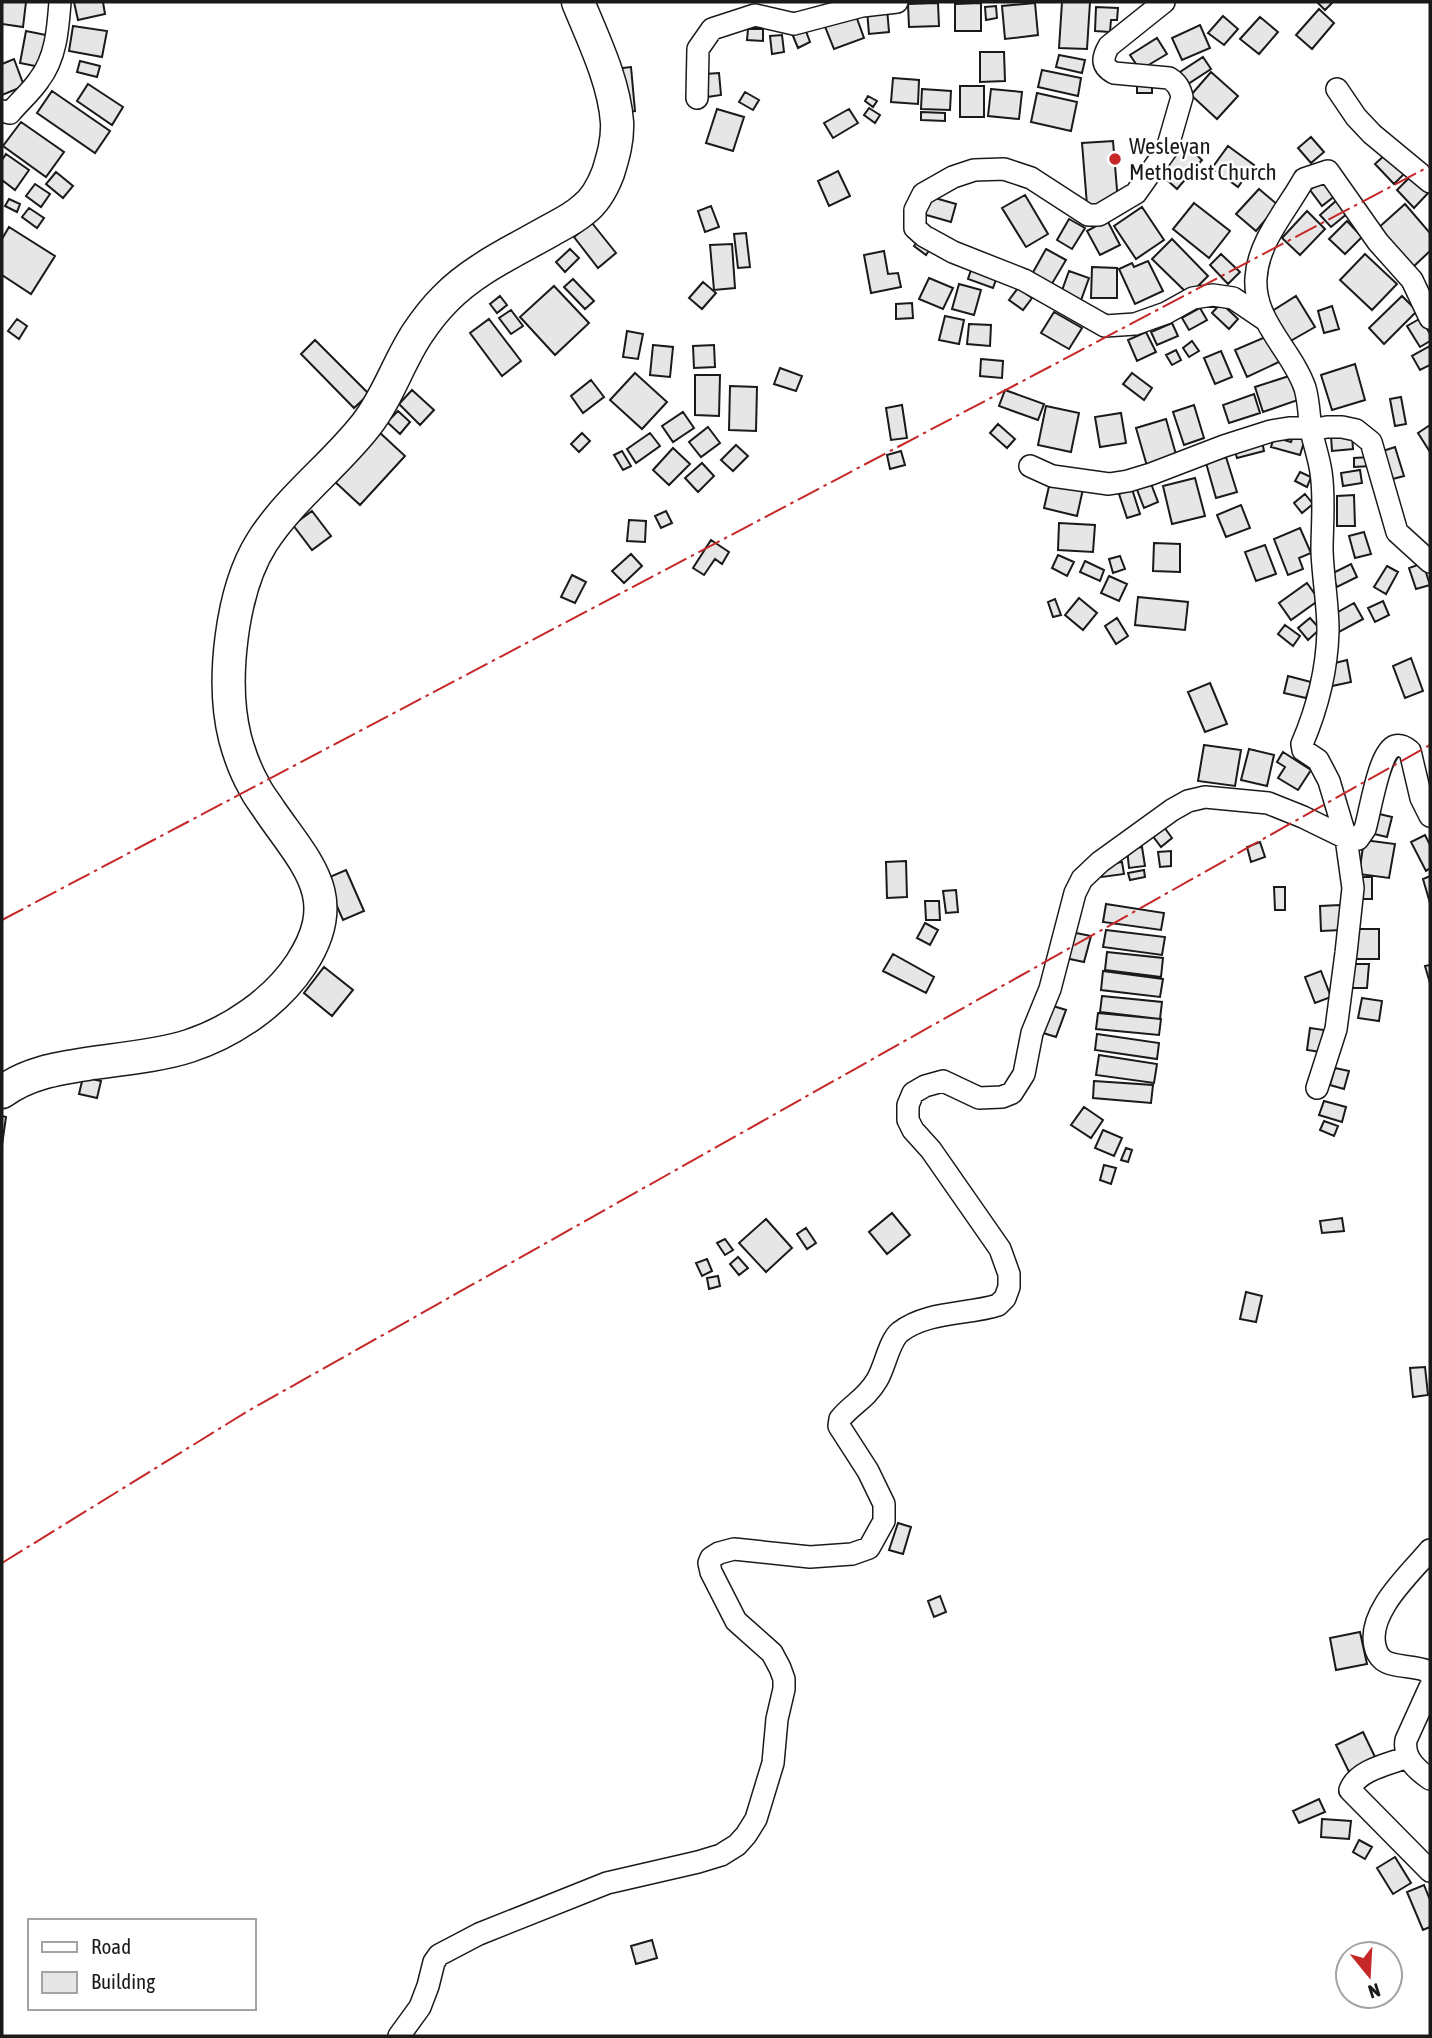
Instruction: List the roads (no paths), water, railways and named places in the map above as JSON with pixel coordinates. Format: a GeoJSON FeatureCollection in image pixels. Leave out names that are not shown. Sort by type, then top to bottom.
{"type":"FeatureCollection","features":[{"type":"Feature","properties":{"kind":"highway"},"geometry":{"type":"LineString","coordinates":[[2,1092],[36,1074],[186,1048],[219,1034],[247,1018],[276,994],[298,969],[314,943],[320,924],[321,901],[317,885],[306,861],[254,788],[235,738],[228,693],[230,651],[236,610],[246,572],[263,540],[293,503],[368,423],[417,334],[446,297],[479,272],[586,208],[604,182],[614,154],[617,123],[602,62],[578,2]]}},
{"type":"Feature","properties":{"kind":"street"},"geometry":{"type":"LineString","coordinates":[[4,117],[39,80],[50,60],[56,38],[60,2]]}},
{"type":"Feature","properties":{"kind":"street"},"geometry":{"type":"LineString","coordinates":[[697,98],[698,49],[712,29],[755,15],[794,24],[862,6],[897,2]]}},
{"type":"Feature","properties":{"kind":"street"},"geometry":{"type":"LineString","coordinates":[[1164,2],[1109,46],[1104,55],[1103,64],[1114,73],[1169,78],[1180,89],[1182,97],[1167,149],[1136,194],[1099,215],[1088,215],[1031,178],[1004,169],[974,170],[953,177],[923,194],[915,210],[915,228],[953,252],[1024,280],[1105,326],[1135,324],[1166,313],[1193,298],[1213,295],[1233,298],[1264,319]]}},
{"type":"Feature","properties":{"kind":"street"},"geometry":{"type":"LineString","coordinates":[[1337,89],[1356,117],[1372,134],[1430,182]]}},
{"type":"Feature","properties":{"kind":"street"},"geometry":{"type":"LineString","coordinates":[[1317,1088],[1336,1029],[1353,888],[1346,838],[1324,771],[1314,756],[1303,750],[1302,744],[1317,699],[1328,632],[1322,562],[1322,481],[1306,390],[1299,374],[1264,319],[1257,298],[1255,278],[1261,254],[1278,220],[1304,179],[1328,171],[1378,242],[1412,280],[1430,318]]}},
{"type":"Feature","properties":{"kind":"street"},"geometry":{"type":"LineString","coordinates":[[1030,466],[1052,475],[1099,483],[1118,483],[1151,474],[1247,438],[1289,428],[1311,430],[1342,427],[1356,430],[1371,442],[1397,532],[1430,562]]}},
{"type":"Feature","properties":{"kind":"street"},"geometry":{"type":"LineString","coordinates":[[399,2036],[420,2007],[434,1962],[439,1955],[479,1934],[607,1883],[721,1854],[746,1835],[756,1819],[773,1763],[784,1679],[772,1653],[736,1621],[710,1572],[709,1563],[711,1558],[719,1553],[734,1549],[810,1557],[852,1554],[869,1548],[877,1537],[884,1521],[884,1504],[839,1426],[840,1419],[865,1397],[877,1381],[893,1339],[902,1331],[934,1318],[998,1305],[1005,1298],[1009,1287],[1009,1274],[1000,1248],[931,1150],[913,1130],[908,1120],[908,1105],[914,1093],[925,1086],[943,1082],[979,1098],[1002,1097],[1012,1093],[1020,1083],[1032,1033],[1050,989],[1075,893],[1082,879],[1100,862],[1172,810],[1188,801],[1205,797],[1268,803],[1346,838],[1362,836],[1381,762],[1387,751],[1395,746],[1403,746],[1410,751],[1422,798],[1430,816]]}},
{"type":"Feature","properties":{"kind":"street"},"geometry":{"type":"LineString","coordinates":[[1430,1550],[1387,1602],[1378,1616],[1373,1633],[1381,1659],[1421,1668],[1430,1672],[1430,1675]]}},
{"type":"Feature","properties":{"kind":"street"},"geometry":{"type":"LineString","coordinates":[[1430,1687],[1406,1740],[1405,1748],[1408,1757],[1430,1780]]}},
{"type":"Feature","properties":{"kind":"street"},"geometry":{"type":"LineString","coordinates":[[1408,1757],[1367,1773],[1352,1783],[1350,1790],[1430,1871]]}},
{"type":"Feature","properties":{"kind":"place","name":"Wesleyan Methodist Church"},"geometry":{"type":"Point","coordinates":[1115,159]}}]}
